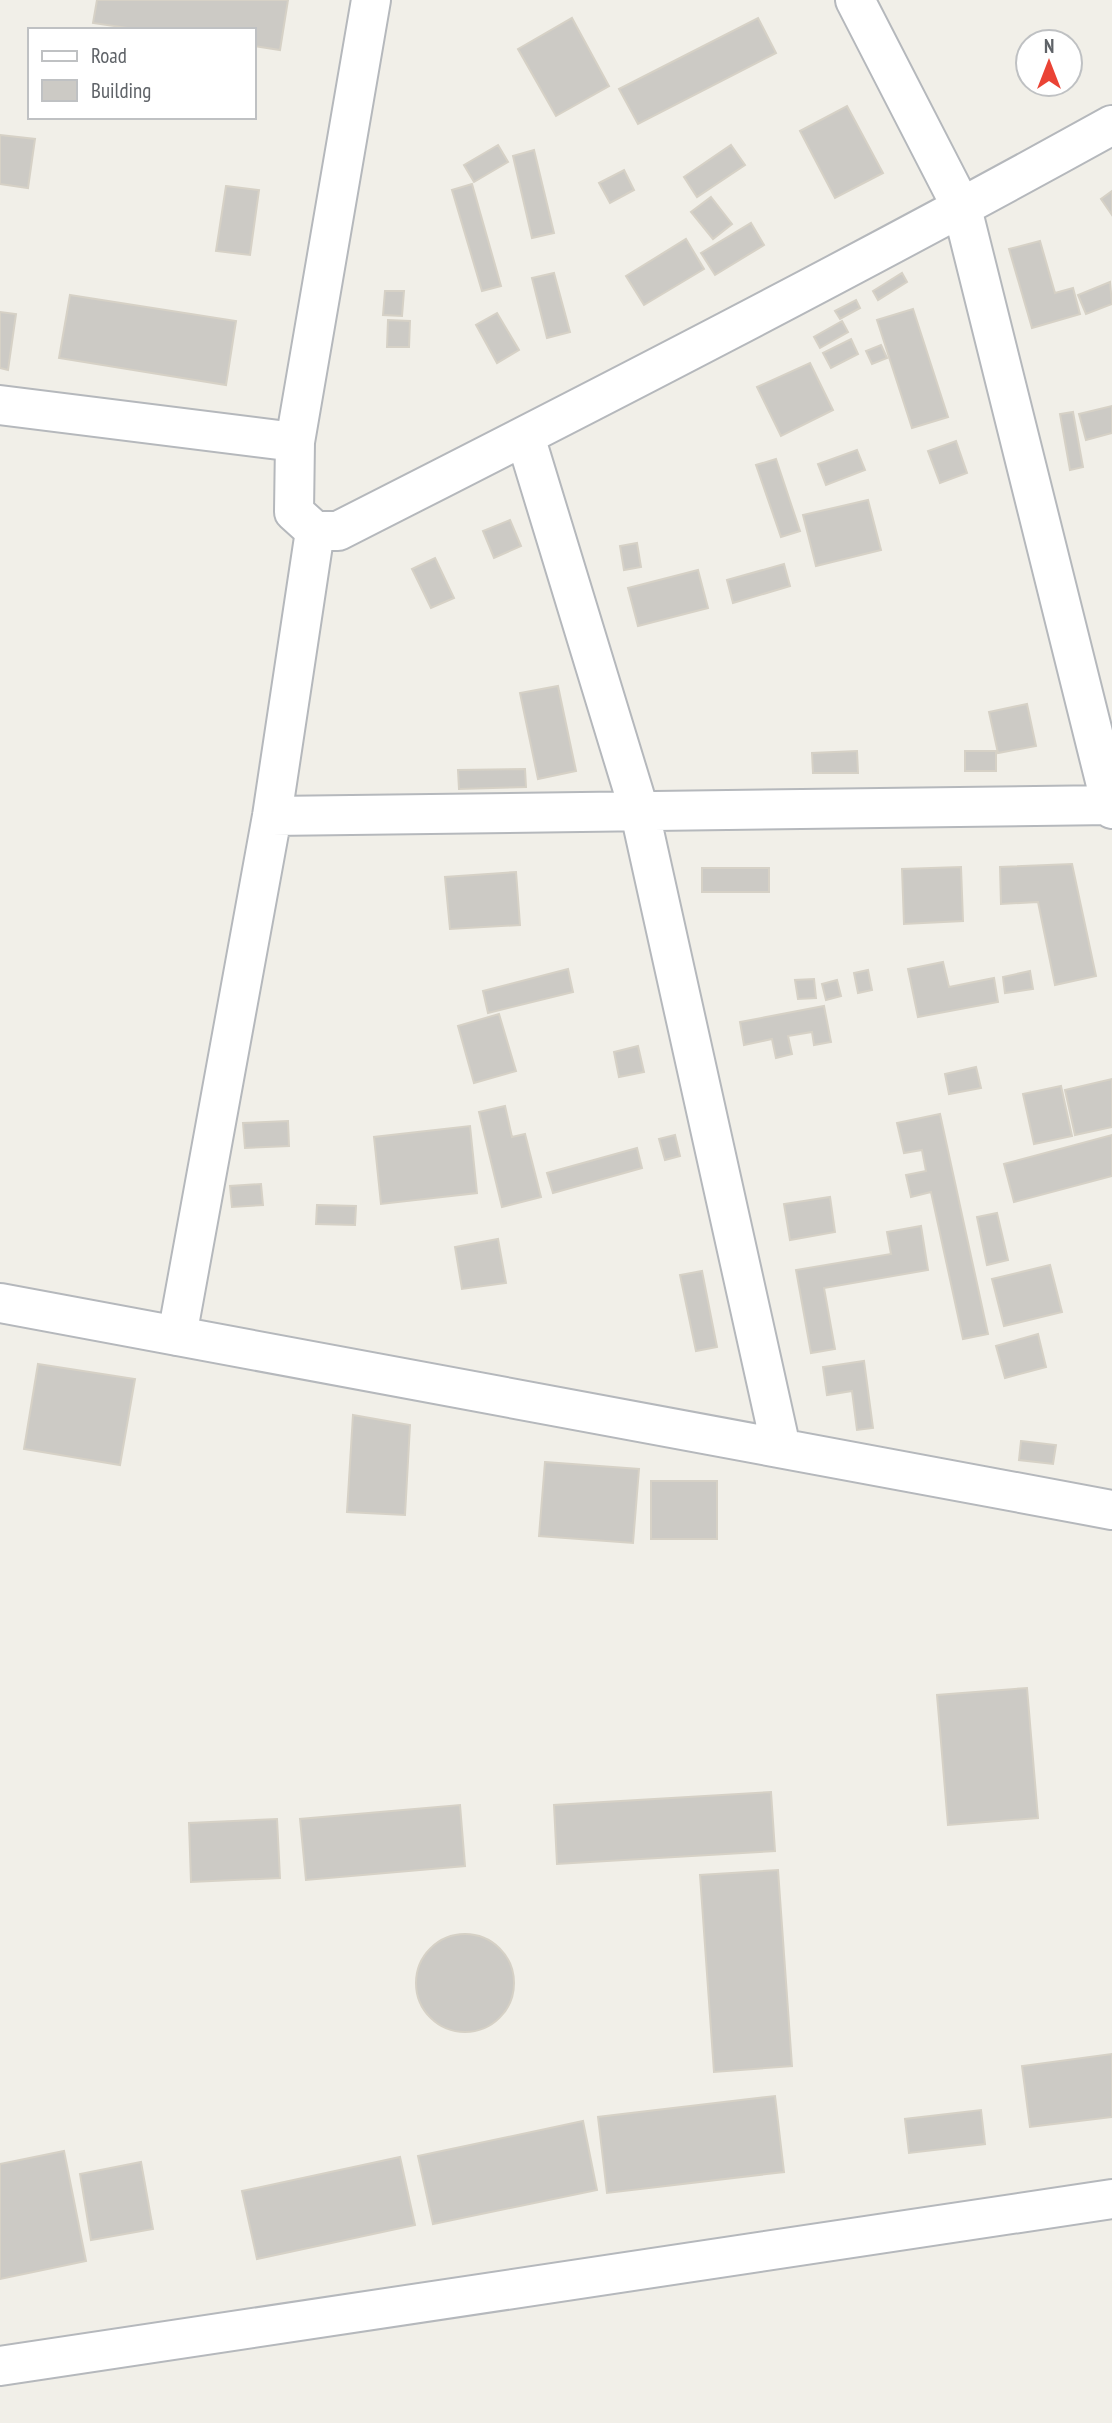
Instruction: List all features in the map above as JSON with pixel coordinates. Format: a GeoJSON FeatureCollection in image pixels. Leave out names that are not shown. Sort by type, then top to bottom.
{"type":"FeatureCollection","features":[{"type":"Feature","properties":{"kind":"street"},"geometry":{"type":"LineString","coordinates":[[371,0],[295,442],[294,512],[315,531],[338,531],[525,436],[962,208],[1112,125]]}},
{"type":"Feature","properties":{"kind":"street"},"geometry":{"type":"LineString","coordinates":[[272,816],[1112,807],[962,208],[855,0]]}},
{"type":"Feature","properties":{"kind":"street"},"geometry":{"type":"LineString","coordinates":[[0,405],[295,442]]}},
{"type":"Feature","properties":{"kind":"street"},"geometry":{"type":"LineString","coordinates":[[525,436],[640,813],[781,1448]]}},
{"type":"Feature","properties":{"kind":"street"},"geometry":{"type":"LineString","coordinates":[[177,1336],[272,816],[315,531]]}},
{"type":"Feature","properties":{"kind":"street"},"geometry":{"type":"LineString","coordinates":[[0,1303],[1112,1510]]}},
{"type":"Feature","properties":{"kind":"street"},"geometry":{"type":"LineString","coordinates":[[0,2366],[1112,2199]]}},
{"type":"Feature","properties":{"kind":"building"},"geometry":{"type":"Polygon","coordinates":[[[97,0],[288,0],[280,50],[256,46],[256,28],[127,28],[93,23],[97,0]]]}},
{"type":"Feature","properties":{"kind":"building"},"geometry":{"type":"Polygon","coordinates":[[[572,18],[609,86],[556,116],[518,49],[572,18]]]}},
{"type":"Feature","properties":{"kind":"building"},"geometry":{"type":"Polygon","coordinates":[[[758,18],[776,53],[638,124],[619,89],[758,18]]]}},
{"type":"Feature","properties":{"kind":"building"},"geometry":{"type":"Polygon","coordinates":[[[847,106],[883,173],[835,198],[800,131],[847,106]]]}},
{"type":"Feature","properties":{"kind":"building"},"geometry":{"type":"Polygon","coordinates":[[[0,135],[35,139],[28,188],[0,184],[0,135]]]}},
{"type":"Feature","properties":{"kind":"building"},"geometry":{"type":"Polygon","coordinates":[[[498,145],[508,162],[474,182],[464,165],[498,145]]]}},
{"type":"Feature","properties":{"kind":"building"},"geometry":{"type":"Polygon","coordinates":[[[731,145],[745,165],[697,197],[684,177],[731,145]]]}},
{"type":"Feature","properties":{"kind":"building"},"geometry":{"type":"Polygon","coordinates":[[[534,150],[554,233],[532,238],[513,156],[534,150]]]}},
{"type":"Feature","properties":{"kind":"building"},"geometry":{"type":"Polygon","coordinates":[[[624,170],[634,190],[610,203],[599,183],[624,170]]]}},
{"type":"Feature","properties":{"kind":"building"},"geometry":{"type":"Polygon","coordinates":[[[472,184],[501,286],[482,291],[452,190],[472,184]]]}},
{"type":"Feature","properties":{"kind":"building"},"geometry":{"type":"Polygon","coordinates":[[[226,186],[259,190],[250,255],[216,251],[226,186]]]}},
{"type":"Feature","properties":{"kind":"building"},"geometry":{"type":"Polygon","coordinates":[[[1112,191],[1112,215],[1101,199],[1112,191]]]}},
{"type":"Feature","properties":{"kind":"building"},"geometry":{"type":"Polygon","coordinates":[[[711,197],[732,224],[713,239],[691,212],[711,197]]]}},
{"type":"Feature","properties":{"kind":"building"},"geometry":{"type":"Polygon","coordinates":[[[751,223],[764,245],[715,275],[701,253],[751,223]]]}},
{"type":"Feature","properties":{"kind":"building"},"geometry":{"type":"Polygon","coordinates":[[[686,239],[704,269],[644,305],[626,276],[686,239]]]}},
{"type":"Feature","properties":{"kind":"building"},"geometry":{"type":"Polygon","coordinates":[[[1040,241],[1055,293],[1073,288],[1080,314],[1032,328],[1009,249],[1040,241]]]}},
{"type":"Feature","properties":{"kind":"building"},"geometry":{"type":"Polygon","coordinates":[[[554,273],[570,332],[547,338],[532,278],[554,273]]]}},
{"type":"Feature","properties":{"kind":"building"},"geometry":{"type":"Polygon","coordinates":[[[902,273],[907,282],[878,300],[873,291],[902,273]]]}},
{"type":"Feature","properties":{"kind":"building"},"geometry":{"type":"Polygon","coordinates":[[[1110,282],[1112,304],[1086,314],[1078,295],[1110,282]]]}},
{"type":"Feature","properties":{"kind":"building"},"geometry":{"type":"Polygon","coordinates":[[[385,291],[404,291],[402,316],[383,315],[385,291]]]}},
{"type":"Feature","properties":{"kind":"building"},"geometry":{"type":"Polygon","coordinates":[[[70,295],[236,321],[226,385],[59,358],[70,295]]]}},
{"type":"Feature","properties":{"kind":"building"},"geometry":{"type":"Polygon","coordinates":[[[856,300],[860,308],[840,319],[835,311],[856,300]]]}},
{"type":"Feature","properties":{"kind":"building"},"geometry":{"type":"Polygon","coordinates":[[[913,309],[948,417],[912,428],[877,320],[913,309]]]}},
{"type":"Feature","properties":{"kind":"building"},"geometry":{"type":"Polygon","coordinates":[[[0,312],[16,314],[8,370],[0,368],[0,312]]]}},
{"type":"Feature","properties":{"kind":"building"},"geometry":{"type":"Polygon","coordinates":[[[497,313],[519,350],[497,363],[476,325],[497,313]]]}},
{"type":"Feature","properties":{"kind":"building"},"geometry":{"type":"Polygon","coordinates":[[[388,320],[410,321],[409,347],[387,347],[388,320]]]}},
{"type":"Feature","properties":{"kind":"building"},"geometry":{"type":"Polygon","coordinates":[[[842,321],[848,332],[820,348],[814,337],[842,321]]]}},
{"type":"Feature","properties":{"kind":"building"},"geometry":{"type":"Polygon","coordinates":[[[851,339],[858,354],[831,368],[823,353],[851,339]]]}},
{"type":"Feature","properties":{"kind":"building"},"geometry":{"type":"Polygon","coordinates":[[[881,345],[887,358],[872,364],[866,351],[881,345]]]}},
{"type":"Feature","properties":{"kind":"building"},"geometry":{"type":"Polygon","coordinates":[[[810,363],[833,410],[781,436],[757,387],[810,363]]]}},
{"type":"Feature","properties":{"kind":"building"},"geometry":{"type":"Polygon","coordinates":[[[1112,406],[1112,433],[1086,440],[1079,414],[1112,406]]]}},
{"type":"Feature","properties":{"kind":"building"},"geometry":{"type":"Polygon","coordinates":[[[1073,412],[1083,467],[1070,470],[1060,414],[1073,412]]]}},
{"type":"Feature","properties":{"kind":"building"},"geometry":{"type":"Polygon","coordinates":[[[956,441],[967,473],[940,483],[928,451],[956,441]]]}},
{"type":"Feature","properties":{"kind":"building"},"geometry":{"type":"Polygon","coordinates":[[[857,450],[865,470],[826,485],[818,464],[857,450]]]}},
{"type":"Feature","properties":{"kind":"building"},"geometry":{"type":"Polygon","coordinates":[[[776,459],[800,531],[781,537],[756,465],[776,459]]]}},
{"type":"Feature","properties":{"kind":"building"},"geometry":{"type":"Polygon","coordinates":[[[868,500],[881,550],[816,566],[803,515],[868,500]]]}},
{"type":"Feature","properties":{"kind":"building"},"geometry":{"type":"Polygon","coordinates":[[[510,520],[521,546],[494,558],[483,531],[510,520]]]}},
{"type":"Feature","properties":{"kind":"building"},"geometry":{"type":"Polygon","coordinates":[[[637,543],[641,567],[624,570],[620,546],[637,543]]]}},
{"type":"Feature","properties":{"kind":"building"},"geometry":{"type":"Polygon","coordinates":[[[435,558],[454,598],[431,608],[412,569],[435,558]]]}},
{"type":"Feature","properties":{"kind":"building"},"geometry":{"type":"Polygon","coordinates":[[[784,564],[790,586],[733,603],[727,580],[784,564]]]}},
{"type":"Feature","properties":{"kind":"building"},"geometry":{"type":"Polygon","coordinates":[[[698,570],[708,608],[638,626],[628,588],[698,570]]]}},
{"type":"Feature","properties":{"kind":"building"},"geometry":{"type":"Polygon","coordinates":[[[558,686],[576,771],[538,779],[520,693],[558,686]]]}},
{"type":"Feature","properties":{"kind":"building"},"geometry":{"type":"Polygon","coordinates":[[[1027,704],[1036,746],[998,753],[989,712],[1027,704]]]}},
{"type":"Feature","properties":{"kind":"building"},"geometry":{"type":"Polygon","coordinates":[[[857,751],[858,773],[813,773],[812,753],[857,751]]]}},
{"type":"Feature","properties":{"kind":"building"},"geometry":{"type":"Polygon","coordinates":[[[965,751],[996,751],[996,771],[965,771],[965,751]]]}},
{"type":"Feature","properties":{"kind":"building"},"geometry":{"type":"Polygon","coordinates":[[[525,769],[526,787],[459,789],[458,770],[525,769]]]}},
{"type":"Feature","properties":{"kind":"building"},"geometry":{"type":"Polygon","coordinates":[[[1072,864],[1096,976],[1055,985],[1038,902],[1001,904],[1000,867],[1072,864]]]}},
{"type":"Feature","properties":{"kind":"building"},"geometry":{"type":"Polygon","coordinates":[[[961,867],[963,921],[904,924],[902,869],[961,867]]]}},
{"type":"Feature","properties":{"kind":"building"},"geometry":{"type":"Polygon","coordinates":[[[702,868],[769,868],[769,892],[702,892],[702,868]]]}},
{"type":"Feature","properties":{"kind":"building"},"geometry":{"type":"Polygon","coordinates":[[[516,872],[520,925],[450,929],[445,877],[516,872]]]}},
{"type":"Feature","properties":{"kind":"building"},"geometry":{"type":"Polygon","coordinates":[[[943,962],[949,987],[994,978],[998,1002],[918,1017],[908,969],[943,962]]]}},
{"type":"Feature","properties":{"kind":"building"},"geometry":{"type":"Polygon","coordinates":[[[568,969],[573,992],[488,1013],[483,991],[568,969]]]}},
{"type":"Feature","properties":{"kind":"building"},"geometry":{"type":"Polygon","coordinates":[[[868,970],[872,990],[858,993],[854,973],[868,970]]]}},
{"type":"Feature","properties":{"kind":"building"},"geometry":{"type":"Polygon","coordinates":[[[1030,971],[1033,989],[1005,993],[1003,977],[1030,971]]]}},
{"type":"Feature","properties":{"kind":"building"},"geometry":{"type":"Polygon","coordinates":[[[814,979],[816,998],[798,999],[795,980],[814,979]]]}},
{"type":"Feature","properties":{"kind":"building"},"geometry":{"type":"Polygon","coordinates":[[[837,980],[841,996],[826,1000],[822,984],[837,980]]]}},
{"type":"Feature","properties":{"kind":"building"},"geometry":{"type":"Polygon","coordinates":[[[824,1006],[831,1042],[814,1045],[812,1032],[788,1036],[792,1054],[776,1058],[772,1039],[744,1045],[740,1022],[824,1006]]]}},
{"type":"Feature","properties":{"kind":"building"},"geometry":{"type":"Polygon","coordinates":[[[499,1014],[516,1071],[474,1083],[458,1026],[499,1014]]]}},
{"type":"Feature","properties":{"kind":"building"},"geometry":{"type":"Polygon","coordinates":[[[638,1046],[644,1072],[619,1077],[614,1052],[638,1046]]]}},
{"type":"Feature","properties":{"kind":"building"},"geometry":{"type":"Polygon","coordinates":[[[976,1067],[981,1088],[949,1094],[945,1074],[976,1067]]]}},
{"type":"Feature","properties":{"kind":"building"},"geometry":{"type":"Polygon","coordinates":[[[1112,1079],[1112,1127],[1075,1135],[1065,1090],[1112,1079]]]}},
{"type":"Feature","properties":{"kind":"building"},"geometry":{"type":"Polygon","coordinates":[[[1061,1086],[1072,1136],[1034,1144],[1023,1094],[1061,1086]]]}},
{"type":"Feature","properties":{"kind":"building"},"geometry":{"type":"Polygon","coordinates":[[[505,1106],[512,1137],[525,1134],[541,1197],[502,1207],[479,1112],[505,1106]]]}},
{"type":"Feature","properties":{"kind":"building"},"geometry":{"type":"Polygon","coordinates":[[[940,1114],[988,1334],[963,1339],[931,1192],[911,1197],[906,1175],[926,1171],[922,1150],[904,1153],[897,1123],[940,1114]]]}},
{"type":"Feature","properties":{"kind":"building"},"geometry":{"type":"Polygon","coordinates":[[[288,1121],[289,1146],[245,1148],[243,1123],[288,1121]]]}},
{"type":"Feature","properties":{"kind":"building"},"geometry":{"type":"Polygon","coordinates":[[[470,1126],[477,1193],[381,1204],[374,1137],[470,1126]]]}},
{"type":"Feature","properties":{"kind":"building"},"geometry":{"type":"Polygon","coordinates":[[[675,1135],[680,1156],[665,1160],[659,1139],[675,1135]]]}},
{"type":"Feature","properties":{"kind":"building"},"geometry":{"type":"Polygon","coordinates":[[[1112,1135],[1112,1176],[1014,1202],[1004,1164],[1112,1135]]]}},
{"type":"Feature","properties":{"kind":"building"},"geometry":{"type":"Polygon","coordinates":[[[637,1148],[642,1168],[553,1193],[547,1173],[637,1148]]]}},
{"type":"Feature","properties":{"kind":"building"},"geometry":{"type":"Polygon","coordinates":[[[261,1184],[263,1205],[232,1207],[230,1186],[261,1184]]]}},
{"type":"Feature","properties":{"kind":"building"},"geometry":{"type":"Polygon","coordinates":[[[830,1197],[835,1232],[790,1240],[784,1204],[830,1197]]]}},
{"type":"Feature","properties":{"kind":"building"},"geometry":{"type":"Polygon","coordinates":[[[317,1205],[356,1206],[355,1225],[316,1224],[317,1205]]]}},
{"type":"Feature","properties":{"kind":"building"},"geometry":{"type":"Polygon","coordinates":[[[997,1213],[1008,1260],[987,1265],[977,1217],[997,1213]]]}},
{"type":"Feature","properties":{"kind":"building"},"geometry":{"type":"Polygon","coordinates":[[[921,1226],[928,1270],[824,1288],[835,1349],[811,1353],[796,1270],[891,1254],[887,1232],[921,1226]]]}},
{"type":"Feature","properties":{"kind":"building"},"geometry":{"type":"Polygon","coordinates":[[[498,1239],[506,1283],[462,1289],[455,1247],[498,1239]]]}},
{"type":"Feature","properties":{"kind":"building"},"geometry":{"type":"Polygon","coordinates":[[[1050,1265],[1062,1312],[1004,1326],[992,1279],[1050,1265]]]}},
{"type":"Feature","properties":{"kind":"building"},"geometry":{"type":"Polygon","coordinates":[[[702,1271],[717,1347],[696,1351],[680,1275],[702,1271]]]}},
{"type":"Feature","properties":{"kind":"building"},"geometry":{"type":"Polygon","coordinates":[[[1038,1334],[1046,1367],[1005,1378],[996,1346],[1038,1334]]]}},
{"type":"Feature","properties":{"kind":"building"},"geometry":{"type":"Polygon","coordinates":[[[864,1361],[873,1428],[857,1430],[852,1391],[827,1395],[823,1367],[864,1361]]]}},
{"type":"Feature","properties":{"kind":"building"},"geometry":{"type":"Polygon","coordinates":[[[38,1364],[135,1379],[120,1465],[24,1449],[38,1364]]]}},
{"type":"Feature","properties":{"kind":"building"},"geometry":{"type":"Polygon","coordinates":[[[353,1415],[410,1425],[405,1515],[347,1512],[353,1415]]]}},
{"type":"Feature","properties":{"kind":"building"},"geometry":{"type":"Polygon","coordinates":[[[1021,1441],[1056,1445],[1053,1464],[1019,1460],[1021,1441]]]}},
{"type":"Feature","properties":{"kind":"building"},"geometry":{"type":"Polygon","coordinates":[[[545,1462],[639,1469],[633,1543],[539,1536],[545,1462]]]}},
{"type":"Feature","properties":{"kind":"building"},"geometry":{"type":"Polygon","coordinates":[[[651,1481],[717,1481],[717,1539],[651,1539],[651,1481]]]}},
{"type":"Feature","properties":{"kind":"building"},"geometry":{"type":"Polygon","coordinates":[[[1027,1688],[1038,1818],[948,1825],[937,1695],[1027,1688]]]}},
{"type":"Feature","properties":{"kind":"building"},"geometry":{"type":"Polygon","coordinates":[[[771,1792],[775,1851],[557,1864],[554,1805],[771,1792]]]}},
{"type":"Feature","properties":{"kind":"building"},"geometry":{"type":"Polygon","coordinates":[[[460,1805],[465,1866],[306,1880],[300,1819],[460,1805]]]}},
{"type":"Feature","properties":{"kind":"building"},"geometry":{"type":"Polygon","coordinates":[[[277,1819],[280,1878],[191,1882],[189,1823],[277,1819]]]}},
{"type":"Feature","properties":{"kind":"building"},"geometry":{"type":"Polygon","coordinates":[[[778,1870],[792,2066],[714,2072],[700,1875],[778,1870]]]}},
{"type":"Feature","properties":{"kind":"building"},"geometry":{"type":"Polygon","coordinates":[[[465,1934],[484,1938],[500,1948],[510,1964],[514,1983],[510,2002],[500,2018],[484,2028],[465,2032],[446,2028],[430,2018],[420,2002],[416,1983],[420,1964],[430,1948],[446,1938],[465,1934]]]}},
{"type":"Feature","properties":{"kind":"building"},"geometry":{"type":"Polygon","coordinates":[[[1112,2054],[1112,2117],[1030,2127],[1022,2066],[1112,2054]]]}},
{"type":"Feature","properties":{"kind":"building"},"geometry":{"type":"Polygon","coordinates":[[[775,2096],[784,2172],[607,2193],[598,2117],[775,2096]]]}},
{"type":"Feature","properties":{"kind":"building"},"geometry":{"type":"Polygon","coordinates":[[[981,2110],[985,2144],[909,2153],[905,2119],[981,2110]]]}},
{"type":"Feature","properties":{"kind":"building"},"geometry":{"type":"Polygon","coordinates":[[[583,2121],[597,2190],[433,2224],[418,2156],[583,2121]]]}},
{"type":"Feature","properties":{"kind":"building"},"geometry":{"type":"Polygon","coordinates":[[[64,2151],[86,2261],[0,2279],[0,2164],[64,2151]]]}},
{"type":"Feature","properties":{"kind":"building"},"geometry":{"type":"Polygon","coordinates":[[[400,2157],[415,2225],[257,2259],[242,2191],[400,2157]]]}},
{"type":"Feature","properties":{"kind":"building"},"geometry":{"type":"Polygon","coordinates":[[[141,2162],[153,2229],[91,2240],[80,2174],[141,2162]]]}}]}
